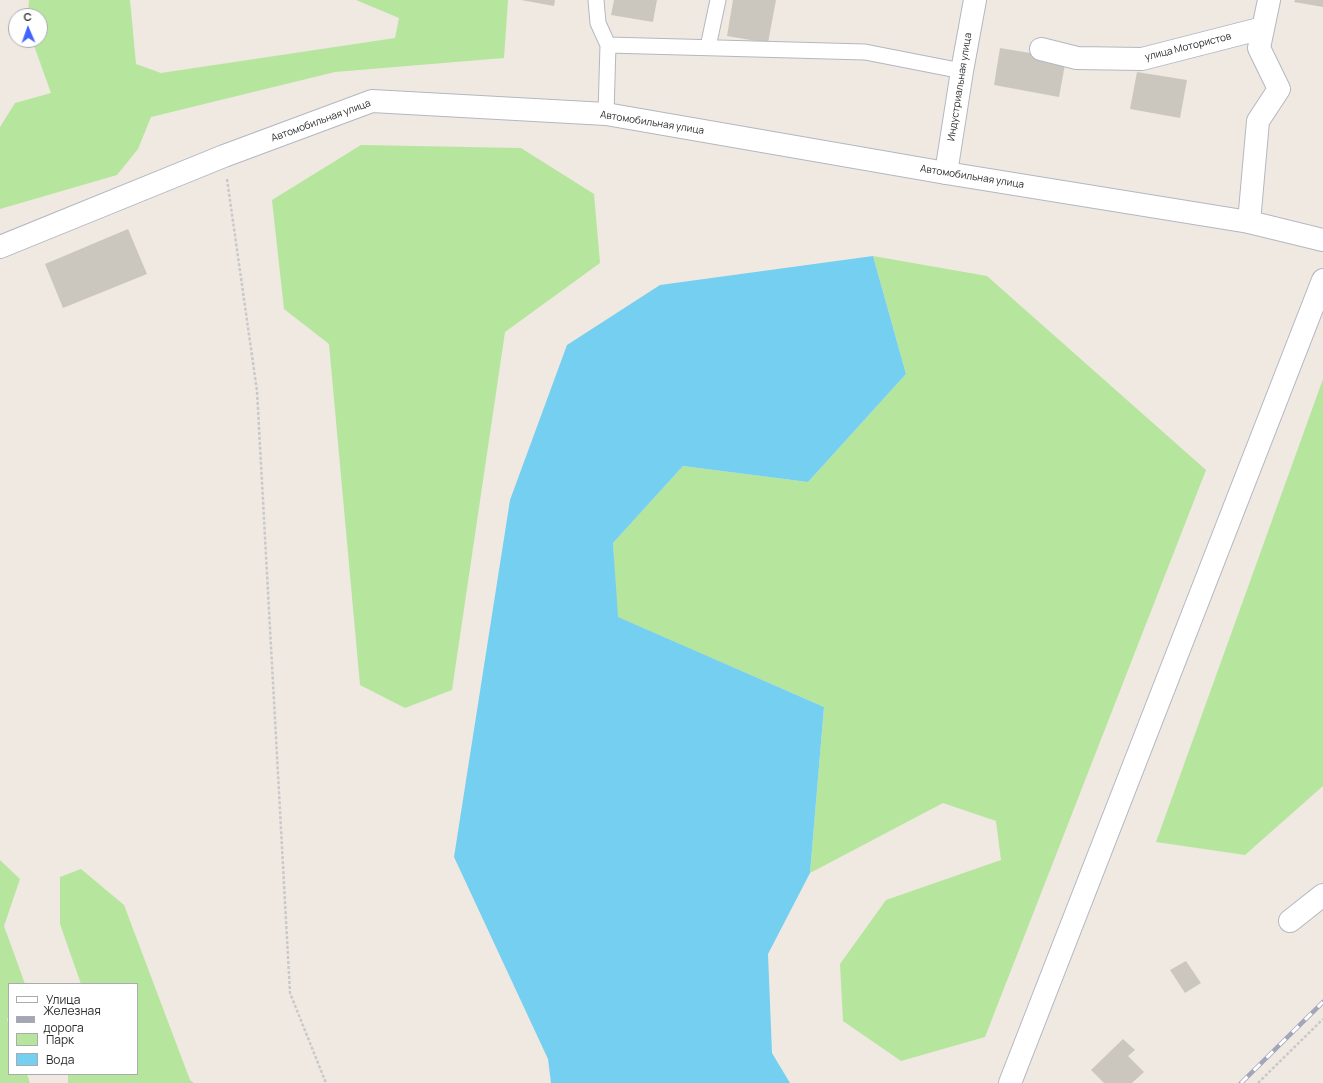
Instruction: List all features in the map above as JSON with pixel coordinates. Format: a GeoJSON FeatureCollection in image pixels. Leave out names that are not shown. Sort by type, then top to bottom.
{"type":"FeatureCollection","features":[{"type":"Feature","properties":{"kind":"street","name":"Индустриальная улица"},"geometry":{"type":"LineString","coordinates":[[946,174],[975,0]]}},
{"type":"Feature","properties":{"kind":"street"},"geometry":{"type":"LineString","coordinates":[[1249,222],[1258,121],[1279,89],[1259,48],[1269,0]]}},
{"type":"Feature","properties":{"kind":"street","name":"улица Мотористов"},"geometry":{"type":"LineString","coordinates":[[1041,49],[1076,58],[1142,59],[1263,28]]}},
{"type":"Feature","properties":{"kind":"street","name":"Автомобильная улица"},"geometry":{"type":"LineString","coordinates":[[0,247],[224,156],[372,101],[606,114],[946,174],[1249,222],[1323,240]]}},
{"type":"Feature","properties":{"kind":"street"},"geometry":{"type":"LineString","coordinates":[[1010,1083],[1323,280]]}},
{"type":"Feature","properties":{"kind":"street"},"geometry":{"type":"LineString","coordinates":[[1290,921],[1323,894]]}},
{"type":"Feature","properties":{"kind":"lane"},"geometry":{"type":"LineString","coordinates":[[596,0],[598,23],[608,45],[606,114]]}},
{"type":"Feature","properties":{"kind":"lane"},"geometry":{"type":"LineString","coordinates":[[708,47],[718,0]]}},
{"type":"Feature","properties":{"kind":"lane"},"geometry":{"type":"LineString","coordinates":[[608,45],[865,52],[962,71]]}},
{"type":"Feature","properties":{"kind":"path"},"geometry":{"type":"LineString","coordinates":[[224,156],[257,391],[290,993],[326,1083]]}},
{"type":"Feature","properties":{"kind":"path"},"geometry":{"type":"LineString","coordinates":[[1258,1083],[1323,1019]]}},
{"type":"Feature","properties":{"kind":"green space"},"geometry":{"type":"Polygon","coordinates":[[[29,0],[130,0],[136,64],[161,73],[395,38],[399,18],[356,0],[508,0],[504,58],[335,72],[151,117],[138,149],[117,175],[0,209],[0,127],[15,103],[51,93],[35,48],[48,48],[48,8],[28,8],[29,0]]]}},
{"type":"Feature","properties":{"kind":"green space"},"geometry":{"type":"Polygon","coordinates":[[[361,145],[521,148],[594,194],[600,263],[505,332],[452,690],[405,708],[360,685],[329,344],[284,309],[272,200],[361,145]]]}},
{"type":"Feature","properties":{"kind":"green space"},"geometry":{"type":"Polygon","coordinates":[[[873,256],[987,276],[1206,470],[985,1037],[901,1061],[843,1021],[840,964],[886,900],[1001,860],[996,821],[943,803],[810,873],[824,707],[617,617],[613,543],[683,466],[808,482],[906,374],[873,256]]]}},
{"type":"Feature","properties":{"kind":"green space"},"geometry":{"type":"Polygon","coordinates":[[[1323,379],[1323,786],[1245,855],[1156,842],[1323,379]]]}},
{"type":"Feature","properties":{"kind":"green space"},"geometry":{"type":"Polygon","coordinates":[[[0,860],[20,879],[4,926],[25,983],[8,983],[8,1075],[27,1075],[30,1083],[0,1083],[0,860]]]}},
{"type":"Feature","properties":{"kind":"green space"},"geometry":{"type":"Polygon","coordinates":[[[81,869],[124,905],[190,1080],[194,1083],[68,1083],[68,1075],[138,1075],[138,983],[81,983],[60,924],[60,877],[81,869]]]}},
{"type":"Feature","properties":{"kind":"water"},"geometry":{"type":"Polygon","coordinates":[[[873,256],[906,374],[808,482],[683,466],[613,543],[618,617],[824,707],[810,873],[768,954],[772,1053],[790,1083],[551,1083],[548,1059],[454,857],[510,500],[567,345],[660,285],[873,256]]]}},
{"type":"Feature","properties":{"kind":"building"},"geometry":{"type":"Polygon","coordinates":[[[521,0],[555,0],[554,6],[521,0]]]}},
{"type":"Feature","properties":{"kind":"building"},"geometry":{"type":"Polygon","coordinates":[[[614,0],[657,0],[653,22],[611,15],[614,0]]]}},
{"type":"Feature","properties":{"kind":"building"},"geometry":{"type":"Polygon","coordinates":[[[733,0],[776,0],[768,43],[727,36],[733,0]]]}},
{"type":"Feature","properties":{"kind":"building"},"geometry":{"type":"Polygon","coordinates":[[[1295,0],[1323,0],[1323,7],[1294,2],[1295,0]]]}},
{"type":"Feature","properties":{"kind":"building"},"geometry":{"type":"Polygon","coordinates":[[[1000,48],[1066,59],[1059,97],[994,85],[1000,48]]]}},
{"type":"Feature","properties":{"kind":"building"},"geometry":{"type":"Polygon","coordinates":[[[1137,72],[1187,80],[1180,118],[1130,109],[1137,72]]]}},
{"type":"Feature","properties":{"kind":"building"},"geometry":{"type":"Polygon","coordinates":[[[128,229],[147,274],[63,308],[45,264],[128,229]]]}},
{"type":"Feature","properties":{"kind":"building"},"geometry":{"type":"Polygon","coordinates":[[[1186,961],[1201,983],[1185,993],[1170,970],[1186,961]]]}},
{"type":"Feature","properties":{"kind":"building"},"geometry":{"type":"Polygon","coordinates":[[[1123,1039],[1135,1050],[1128,1056],[1144,1072],[1132,1083],[1104,1083],[1091,1070],[1123,1039]]]}},
{"type":"Feature","properties":{"kind":"railway"},"geometry":{"type":"LineString","coordinates":[[1241,1083],[1323,1002]]}}]}
